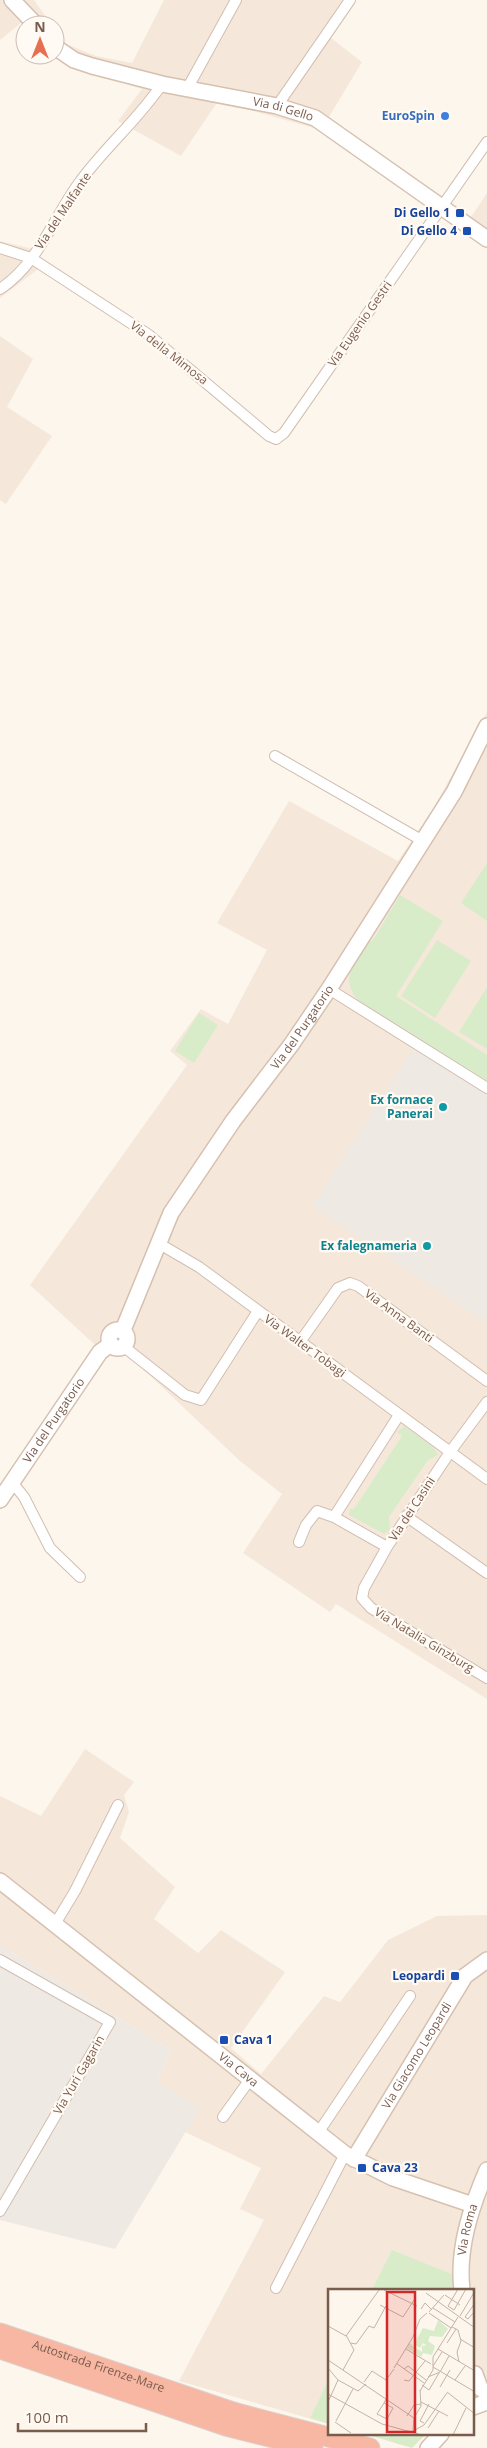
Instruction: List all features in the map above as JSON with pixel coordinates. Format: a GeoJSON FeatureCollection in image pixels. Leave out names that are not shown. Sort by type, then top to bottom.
{"type":"FeatureCollection","features":[{"type":"Feature","properties":{"kind":"highway","name":"Autostrada Firenze-Mare"},"geometry":{"type":"LineString","coordinates":[[0,2333],[233,2412],[370,2448]]}},
{"type":"Feature","properties":{"kind":"highway","name":"Autostrada Firenze-Mare"},"geometry":{"type":"LineString","coordinates":[[0,2349],[217,2423],[313,2448]]}},
{"type":"Feature","properties":{"kind":"street"},"geometry":{"type":"LineString","coordinates":[[12,0],[26,15]]}},
{"type":"Feature","properties":{"kind":"street"},"geometry":{"type":"LineString","coordinates":[[187,89],[236,0]]}},
{"type":"Feature","properties":{"kind":"street"},"geometry":{"type":"LineString","coordinates":[[277,106],[347,1]]}},
{"type":"Feature","properties":{"kind":"street","name":"Via di Gello"},"geometry":{"type":"LineString","coordinates":[[65,53],[85,64],[162,84],[277,106],[305,114],[324,123],[486,237]]}},
{"type":"Feature","properties":{"kind":"street","name":"Via del Malfante"},"geometry":{"type":"LineString","coordinates":[[0,289],[18,277],[79,183],[152,100],[162,84]]}},
{"type":"Feature","properties":{"kind":"street","name":"Via Eugenio Gestri"},"geometry":{"type":"LineString","coordinates":[[276,438],[284,433],[487,142]]}},
{"type":"Feature","properties":{"kind":"street","name":"Via della Mimosa"},"geometry":{"type":"LineString","coordinates":[[0,248],[31,258],[149,335],[269,436],[276,438]]}},
{"type":"Feature","properties":{"kind":"street","name":"Via del Purgatorio"},"geometry":{"type":"LineString","coordinates":[[117,1345],[109,1339],[113,1331],[123,1330],[170,1213],[211,1152],[329,989],[454,792],[487,726]]}},
{"type":"Feature","properties":{"kind":"street"},"geometry":{"type":"LineString","coordinates":[[276,756],[423,841]]}},
{"type":"Feature","properties":{"kind":"street"},"geometry":{"type":"LineString","coordinates":[[329,989],[487,1088]]}},
{"type":"Feature","properties":{"kind":"street","name":"Via Walter Tobagi"},"geometry":{"type":"LineString","coordinates":[[158,1243],[198,1266],[487,1479]]}},
{"type":"Feature","properties":{"kind":"street","name":"Via Anna Banti"},"geometry":{"type":"LineString","coordinates":[[300,1342],[338,1288],[350,1283],[358,1286],[487,1381]]}},
{"type":"Feature","properties":{"kind":"street"},"geometry":{"type":"LineString","coordinates":[[117,1345],[186,1395],[201,1400],[258,1311]]}},
{"type":"Feature","properties":{"kind":"street","name":"Via del Purgatorio"},"geometry":{"type":"LineString","coordinates":[[0,1500],[100,1352],[117,1345]]}},
{"type":"Feature","properties":{"kind":"street","name":"Via dei Casini"},"geometry":{"type":"LineString","coordinates":[[334,1516],[387,1546],[450,1452],[487,1402]]}},
{"type":"Feature","properties":{"kind":"street"},"geometry":{"type":"LineString","coordinates":[[299,1542],[306,1525],[317,1511],[334,1516],[399,1415]]}},
{"type":"Feature","properties":{"kind":"street"},"geometry":{"type":"LineString","coordinates":[[12,1482],[24,1497],[50,1548],[80,1577]]}},
{"type":"Feature","properties":{"kind":"street"},"geometry":{"type":"LineString","coordinates":[[406,1516],[487,1574]]}},
{"type":"Feature","properties":{"kind":"street","name":"Via Natalia Ginzburg"},"geometry":{"type":"LineString","coordinates":[[387,1546],[364,1588],[362,1598],[370,1608],[487,1678]]}},
{"type":"Feature","properties":{"kind":"street"},"geometry":{"type":"LineString","coordinates":[[55,1924],[75,1891],[118,1805]]}},
{"type":"Feature","properties":{"kind":"street","name":"Via Cava"},"geometry":{"type":"LineString","coordinates":[[0,1881],[349,2156],[416,2187],[473,2204]]}},
{"type":"Feature","properties":{"kind":"street","name":"Via Yuri Gagarin"},"geometry":{"type":"LineString","coordinates":[[0,1960],[110,2022],[0,2211]]}},
{"type":"Feature","properties":{"kind":"street","name":"Via Giacomo Leopardi"},"geometry":{"type":"LineString","coordinates":[[349,2156],[465,1976],[487,1960]]}},
{"type":"Feature","properties":{"kind":"street"},"geometry":{"type":"LineString","coordinates":[[318,2133],[410,1996]]}},
{"type":"Feature","properties":{"kind":"street"},"geometry":{"type":"LineString","coordinates":[[223,2117],[250,2078]]}},
{"type":"Feature","properties":{"kind":"street"},"geometry":{"type":"LineString","coordinates":[[276,2288],[349,2156]]}},
{"type":"Feature","properties":{"kind":"street","name":"Via Roma"},"geometry":{"type":"LineString","coordinates":[[462,2289],[460,2261],[473,2204],[487,2170]]}},
{"type":"Feature","properties":{"kind":"street"},"geometry":{"type":"LineString","coordinates":[[474,2374],[480,2388],[487,2393]]}},
{"type":"Feature","properties":{"kind":"street"},"geometry":{"type":"LineString","coordinates":[[474,2407],[487,2402]]}},
{"type":"Feature","properties":{"kind":"street"},"geometry":{"type":"LineString","coordinates":[[428,2448],[439,2436]]}},
{"type":"Feature","properties":{"kind":"shaded area"},"geometry":{"type":"Polygon","coordinates":[[[0,0],[34,0],[45,15],[15,15],[15,28],[0,40],[0,0]]]}},
{"type":"Feature","properties":{"kind":"shaded area"},"geometry":{"type":"Polygon","coordinates":[[[164,0],[344,0],[322,31],[362,62],[321,130],[218,101],[181,156],[118,121],[142,89],[65,62],[65,43],[96,56],[132,63],[164,0]]]}},
{"type":"Feature","properties":{"kind":"shaded area"},"geometry":{"type":"Polygon","coordinates":[[[487,193],[487,230],[469,220],[487,193]]]}},
{"type":"Feature","properties":{"kind":"shaded area"},"geometry":{"type":"Polygon","coordinates":[[[0,241],[41,251],[37,270],[0,298],[0,241]]]}},
{"type":"Feature","properties":{"kind":"shaded area"},"geometry":{"type":"Polygon","coordinates":[[[0,336],[33,359],[7,407],[52,436],[6,504],[0,500],[0,336]]]}},
{"type":"Feature","properties":{"kind":"shaded area"},"geometry":{"type":"Polygon","coordinates":[[[487,712],[487,1699],[336,1604],[330,1612],[243,1553],[282,1494],[240,1461],[123,1350],[107,1356],[30,1285],[187,1065],[170,1051],[201,1009],[228,1024],[267,950],[217,923],[289,801],[398,861],[434,807],[487,712]]]}},
{"type":"Feature","properties":{"kind":"shaded area"},"geometry":{"type":"Polygon","coordinates":[[[414,1047],[487,1093],[487,1323],[312,1206],[414,1047]]]}},
{"type":"Feature","properties":{"kind":"shaded area"},"geometry":{"type":"Polygon","coordinates":[[[85,1749],[134,1782],[124,1795],[129,1812],[120,1838],[175,1887],[154,1919],[198,1953],[221,1930],[285,1972],[231,2048],[261,2074],[324,1996],[340,2002],[388,1940],[437,1916],[487,1915],[487,2409],[474,2415],[474,2289],[328,2289],[328,2424],[179,2381],[264,2220],[240,2209],[261,2168],[185,2132],[199,2108],[156,2081],[172,2051],[0,1945],[0,1796],[41,1816],[85,1749]]]}},
{"type":"Feature","properties":{"kind":"shaded area"},"geometry":{"type":"Polygon","coordinates":[[[0,1945],[172,2051],[156,2081],[200,2108],[115,2249],[0,2220],[0,1945]]]}},
{"type":"Feature","properties":{"kind":"green space"},"geometry":{"type":"Polygon","coordinates":[[[487,863],[487,921],[461,903],[487,863]]]}},
{"type":"Feature","properties":{"kind":"green space"},"geometry":{"type":"Polygon","coordinates":[[[400,895],[443,921],[396,996],[487,1055],[487,1081],[363,1006],[351,988],[349,980],[353,965],[368,939],[372,941],[375,937],[400,895]]]}},
{"type":"Feature","properties":{"kind":"green space"},"geometry":{"type":"Polygon","coordinates":[[[437,940],[471,961],[435,1018],[401,996],[437,940]]]}},
{"type":"Feature","properties":{"kind":"green space"},"geometry":{"type":"Polygon","coordinates":[[[487,987],[487,1049],[459,1032],[487,987]]]}},
{"type":"Feature","properties":{"kind":"green space"},"geometry":{"type":"Polygon","coordinates":[[[199,1013],[218,1025],[194,1063],[175,1051],[199,1013]]]}},
{"type":"Feature","properties":{"kind":"green space"},"geometry":{"type":"Polygon","coordinates":[[[404,1426],[433,1447],[438,1455],[428,1460],[389,1517],[390,1530],[384,1534],[349,1515],[350,1509],[354,1509],[402,1436],[397,1432],[404,1426]]]}},
{"type":"Feature","properties":{"kind":"green space"},"geometry":{"type":"Polygon","coordinates":[[[392,2250],[454,2275],[456,2289],[372,2289],[392,2250]]]}},
{"type":"Feature","properties":{"kind":"green space"},"geometry":{"type":"Polygon","coordinates":[[[328,2381],[328,2424],[310,2418],[328,2381]]]}},
{"type":"Feature","properties":{"kind":"green space"},"geometry":{"type":"Polygon","coordinates":[[[372,2436],[424,2436],[412,2448],[372,2436]]]}},
{"type":"Feature","properties":{"kind":"place","name":"EuroSpin"},"geometry":{"type":"Point","coordinates":[445,116]}},
{"type":"Feature","properties":{"kind":"place","name":"Di Gello 1"},"geometry":{"type":"Point","coordinates":[460,213]}},
{"type":"Feature","properties":{"kind":"place","name":"Di Gello 4"},"geometry":{"type":"Point","coordinates":[467,231]}},
{"type":"Feature","properties":{"kind":"place","name":"Ex fornace Panerai"},"geometry":{"type":"Point","coordinates":[443,1107]}},
{"type":"Feature","properties":{"kind":"place","name":"Ex falegnameria"},"geometry":{"type":"Point","coordinates":[427,1246]}},
{"type":"Feature","properties":{"kind":"place","name":"Leopardi"},"geometry":{"type":"Point","coordinates":[455,1976]}},
{"type":"Feature","properties":{"kind":"place","name":"Cava 1"},"geometry":{"type":"Point","coordinates":[224,2040]}},
{"type":"Feature","properties":{"kind":"place","name":"Cava 23"},"geometry":{"type":"Point","coordinates":[362,2168]}}]}
